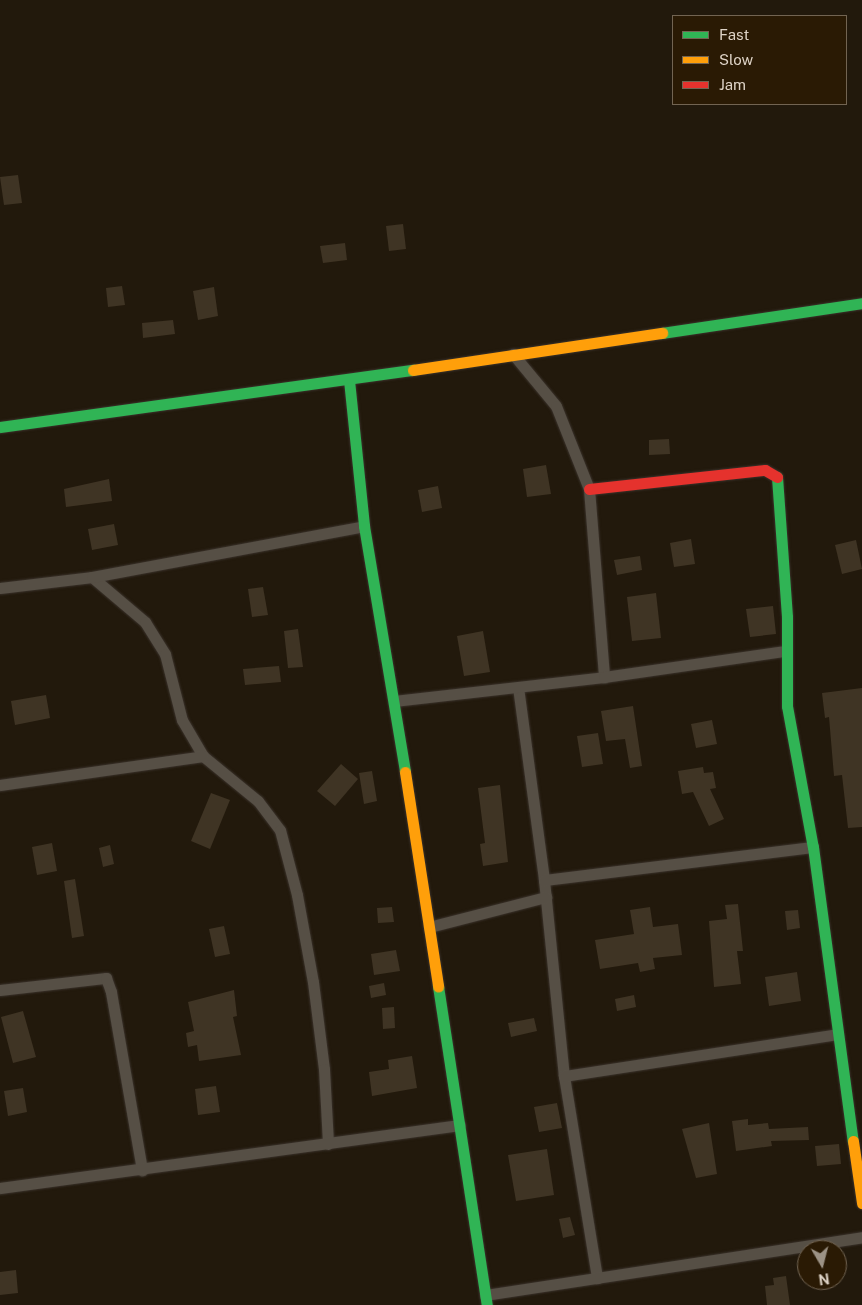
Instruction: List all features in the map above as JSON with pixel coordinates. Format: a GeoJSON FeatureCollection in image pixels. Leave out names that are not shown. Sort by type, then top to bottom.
{"type":"FeatureCollection","features":[{"type":"Feature","properties":{"kind":"street"},"geometry":{"type":"LineString","coordinates":[[0,427],[349,380],[862,303]]}},
{"type":"Feature","properties":{"kind":"street"},"geometry":{"type":"LineString","coordinates":[[513,354],[556,406],[590,489],[604,677]]}},
{"type":"Feature","properties":{"kind":"street"},"geometry":{"type":"LineString","coordinates":[[349,380],[364,526],[394,701],[486,1300],[597,1278],[862,1237]]}},
{"type":"Feature","properties":{"kind":"street"},"geometry":{"type":"LineString","coordinates":[[590,489],[765,470],[775,474],[780,487],[789,723],[813,847],[862,1203]]}},
{"type":"Feature","properties":{"kind":"street"},"geometry":{"type":"LineString","coordinates":[[0,588],[92,577],[364,526]]}},
{"type":"Feature","properties":{"kind":"street"},"geometry":{"type":"LineString","coordinates":[[92,577],[145,622],[165,654],[182,720],[203,756],[271,814],[286,845],[313,982],[324,1069],[328,1144]]}},
{"type":"Feature","properties":{"kind":"street"},"geometry":{"type":"LineString","coordinates":[[394,701],[604,677],[785,651]]}},
{"type":"Feature","properties":{"kind":"street"},"geometry":{"type":"LineString","coordinates":[[518,687],[544,880],[564,1076],[597,1278]]}},
{"type":"Feature","properties":{"kind":"street"},"geometry":{"type":"LineString","coordinates":[[0,784],[203,756]]}},
{"type":"Feature","properties":{"kind":"street"},"geometry":{"type":"LineString","coordinates":[[544,880],[813,847]]}},
{"type":"Feature","properties":{"kind":"street"},"geometry":{"type":"LineString","coordinates":[[429,928],[546,897]]}},
{"type":"Feature","properties":{"kind":"street"},"geometry":{"type":"LineString","coordinates":[[0,990],[106,978],[111,992],[142,1170]]}},
{"type":"Feature","properties":{"kind":"street"},"geometry":{"type":"LineString","coordinates":[[564,1076],[838,1034]]}},
{"type":"Feature","properties":{"kind":"street"},"geometry":{"type":"LineString","coordinates":[[0,1188],[460,1125]]}},
{"type":"Feature","properties":{"kind":"building"},"geometry":{"type":"Polygon","coordinates":[[[18,175],[22,203],[4,205],[0,177],[18,175]]]}},
{"type":"Feature","properties":{"kind":"building"},"geometry":{"type":"Polygon","coordinates":[[[403,224],[406,249],[389,251],[386,226],[403,224]]]}},
{"type":"Feature","properties":{"kind":"building"},"geometry":{"type":"Polygon","coordinates":[[[345,243],[347,260],[323,263],[320,246],[345,243]]]}},
{"type":"Feature","properties":{"kind":"building"},"geometry":{"type":"Polygon","coordinates":[[[122,286],[125,305],[108,307],[106,288],[122,286]]]}},
{"type":"Feature","properties":{"kind":"building"},"geometry":{"type":"Polygon","coordinates":[[[214,287],[218,316],[198,320],[193,291],[214,287]]]}},
{"type":"Feature","properties":{"kind":"building"},"geometry":{"type":"Polygon","coordinates":[[[173,320],[175,334],[143,338],[142,323],[173,320]]]}},
{"type":"Feature","properties":{"kind":"building"},"geometry":{"type":"Polygon","coordinates":[[[669,439],[670,454],[649,455],[649,440],[669,439]]]}},
{"type":"Feature","properties":{"kind":"building"},"geometry":{"type":"Polygon","coordinates":[[[546,465],[551,494],[527,497],[523,469],[546,465]]]}},
{"type":"Feature","properties":{"kind":"building"},"geometry":{"type":"Polygon","coordinates":[[[109,479],[112,501],[66,507],[64,489],[109,479]]]}},
{"type":"Feature","properties":{"kind":"building"},"geometry":{"type":"Polygon","coordinates":[[[438,486],[442,508],[422,512],[418,490],[438,486]]]}},
{"type":"Feature","properties":{"kind":"building"},"geometry":{"type":"Polygon","coordinates":[[[114,524],[118,545],[92,550],[88,529],[114,524]]]}},
{"type":"Feature","properties":{"kind":"building"},"geometry":{"type":"Polygon","coordinates":[[[691,539],[695,564],[674,567],[670,543],[691,539]]]}},
{"type":"Feature","properties":{"kind":"building"},"geometry":{"type":"Polygon","coordinates":[[[856,540],[862,569],[842,574],[835,545],[856,540]]]}},
{"type":"Feature","properties":{"kind":"building"},"geometry":{"type":"Polygon","coordinates":[[[640,556],[642,570],[617,575],[614,560],[640,556]]]}},
{"type":"Feature","properties":{"kind":"building"},"geometry":{"type":"Polygon","coordinates":[[[263,587],[268,615],[252,617],[248,589],[263,587]]]}},
{"type":"Feature","properties":{"kind":"building"},"geometry":{"type":"Polygon","coordinates":[[[656,593],[661,638],[632,641],[627,597],[656,593]]]}},
{"type":"Feature","properties":{"kind":"building"},"geometry":{"type":"Polygon","coordinates":[[[773,606],[776,634],[750,637],[746,609],[773,606]]]}},
{"type":"Feature","properties":{"kind":"building"},"geometry":{"type":"Polygon","coordinates":[[[298,629],[303,667],[288,668],[284,631],[298,629]]]}},
{"type":"Feature","properties":{"kind":"building"},"geometry":{"type":"Polygon","coordinates":[[[483,631],[490,672],[464,676],[457,636],[483,631]]]}},
{"type":"Feature","properties":{"kind":"building"},"geometry":{"type":"Polygon","coordinates":[[[279,666],[281,682],[245,685],[243,669],[279,666]]]}},
{"type":"Feature","properties":{"kind":"building"},"geometry":{"type":"Polygon","coordinates":[[[862,688],[862,827],[848,828],[842,775],[834,776],[829,717],[825,718],[822,693],[862,688]]]}},
{"type":"Feature","properties":{"kind":"building"},"geometry":{"type":"Polygon","coordinates":[[[46,695],[50,718],[15,725],[11,701],[46,695]]]}},
{"type":"Feature","properties":{"kind":"building"},"geometry":{"type":"Polygon","coordinates":[[[633,706],[642,766],[630,768],[625,739],[606,741],[601,711],[633,706]]]}},
{"type":"Feature","properties":{"kind":"building"},"geometry":{"type":"Polygon","coordinates":[[[712,720],[717,744],[696,748],[691,724],[712,720]]]}},
{"type":"Feature","properties":{"kind":"building"},"geometry":{"type":"Polygon","coordinates":[[[598,733],[603,764],[582,767],[577,736],[598,733]]]}},
{"type":"Feature","properties":{"kind":"building"},"geometry":{"type":"Polygon","coordinates":[[[341,764],[358,779],[335,806],[317,791],[341,764]]]}},
{"type":"Feature","properties":{"kind":"building"},"geometry":{"type":"Polygon","coordinates":[[[703,767],[704,773],[713,772],[716,788],[710,789],[724,819],[709,826],[693,792],[682,794],[678,771],[703,767]]]}},
{"type":"Feature","properties":{"kind":"building"},"geometry":{"type":"Polygon","coordinates":[[[372,771],[377,801],[364,804],[359,773],[372,771]]]}},
{"type":"Feature","properties":{"kind":"building"},"geometry":{"type":"Polygon","coordinates":[[[500,785],[508,862],[483,866],[480,844],[485,843],[478,788],[500,785]]]}},
{"type":"Feature","properties":{"kind":"building"},"geometry":{"type":"Polygon","coordinates":[[[211,793],[230,800],[210,849],[191,841],[211,793]]]}},
{"type":"Feature","properties":{"kind":"building"},"geometry":{"type":"Polygon","coordinates":[[[52,843],[57,871],[37,875],[32,847],[52,843]]]}},
{"type":"Feature","properties":{"kind":"building"},"geometry":{"type":"Polygon","coordinates":[[[110,845],[114,864],[103,867],[99,848],[110,845]]]}},
{"type":"Feature","properties":{"kind":"building"},"geometry":{"type":"Polygon","coordinates":[[[75,879],[84,936],[72,938],[64,881],[75,879]]]}},
{"type":"Feature","properties":{"kind":"building"},"geometry":{"type":"Polygon","coordinates":[[[738,904],[743,951],[737,951],[741,984],[714,987],[709,921],[727,919],[725,905],[738,904]]]}},
{"type":"Feature","properties":{"kind":"building"},"geometry":{"type":"Polygon","coordinates":[[[392,907],[394,922],[378,923],[377,908],[392,907]]]}},
{"type":"Feature","properties":{"kind":"building"},"geometry":{"type":"Polygon","coordinates":[[[650,907],[653,927],[678,924],[682,955],[653,958],[655,969],[640,972],[638,963],[600,969],[595,940],[634,934],[630,910],[650,907]]]}},
{"type":"Feature","properties":{"kind":"building"},"geometry":{"type":"Polygon","coordinates":[[[798,910],[800,928],[787,930],[785,911],[798,910]]]}},
{"type":"Feature","properties":{"kind":"building"},"geometry":{"type":"Polygon","coordinates":[[[224,926],[230,954],[215,957],[209,929],[224,926]]]}},
{"type":"Feature","properties":{"kind":"building"},"geometry":{"type":"Polygon","coordinates":[[[396,950],[400,971],[374,975],[371,954],[396,950]]]}},
{"type":"Feature","properties":{"kind":"building"},"geometry":{"type":"Polygon","coordinates":[[[797,972],[801,1001],[769,1006],[765,977],[797,972]]]}},
{"type":"Feature","properties":{"kind":"building"},"geometry":{"type":"Polygon","coordinates":[[[384,983],[386,995],[371,998],[369,986],[384,983]]]}},
{"type":"Feature","properties":{"kind":"building"},"geometry":{"type":"Polygon","coordinates":[[[234,990],[237,1016],[233,1017],[241,1055],[199,1061],[197,1045],[188,1047],[186,1033],[194,1031],[188,1002],[234,990]]]}},
{"type":"Feature","properties":{"kind":"building"},"geometry":{"type":"Polygon","coordinates":[[[634,995],[636,1007],[617,1011],[615,999],[634,995]]]}},
{"type":"Feature","properties":{"kind":"building"},"geometry":{"type":"Polygon","coordinates":[[[394,1007],[395,1028],[383,1029],[382,1008],[394,1007]]]}},
{"type":"Feature","properties":{"kind":"building"},"geometry":{"type":"Polygon","coordinates":[[[23,1011],[36,1057],[13,1063],[1,1017],[23,1011]]]}},
{"type":"Feature","properties":{"kind":"building"},"geometry":{"type":"Polygon","coordinates":[[[534,1018],[537,1031],[511,1037],[508,1023],[534,1018]]]}},
{"type":"Feature","properties":{"kind":"building"},"geometry":{"type":"Polygon","coordinates":[[[412,1056],[417,1088],[372,1096],[369,1072],[389,1069],[388,1060],[412,1056]]]}},
{"type":"Feature","properties":{"kind":"building"},"geometry":{"type":"Polygon","coordinates":[[[216,1086],[220,1112],[198,1115],[195,1089],[216,1086]]]}},
{"type":"Feature","properties":{"kind":"building"},"geometry":{"type":"Polygon","coordinates":[[[23,1088],[27,1112],[8,1116],[4,1091],[23,1088]]]}},
{"type":"Feature","properties":{"kind":"building"},"geometry":{"type":"Polygon","coordinates":[[[557,1103],[562,1128],[539,1132],[534,1107],[557,1103]]]}},
{"type":"Feature","properties":{"kind":"building"},"geometry":{"type":"Polygon","coordinates":[[[748,1119],[748,1125],[768,1123],[769,1129],[808,1127],[809,1140],[771,1141],[772,1146],[736,1151],[732,1121],[748,1119]]]}},
{"type":"Feature","properties":{"kind":"building"},"geometry":{"type":"Polygon","coordinates":[[[709,1123],[717,1174],[696,1178],[682,1129],[709,1123]]]}},
{"type":"Feature","properties":{"kind":"building"},"geometry":{"type":"Polygon","coordinates":[[[839,1144],[841,1164],[817,1166],[815,1146],[839,1144]]]}},
{"type":"Feature","properties":{"kind":"building"},"geometry":{"type":"Polygon","coordinates":[[[547,1149],[554,1195],[516,1201],[508,1155],[547,1149]]]}},
{"type":"Feature","properties":{"kind":"building"},"geometry":{"type":"Polygon","coordinates":[[[570,1217],[575,1235],[563,1238],[559,1219],[570,1217]]]}},
{"type":"Feature","properties":{"kind":"building"},"geometry":{"type":"Polygon","coordinates":[[[16,1270],[18,1293],[0,1295],[0,1272],[16,1270]]]}},
{"type":"Feature","properties":{"kind":"building"},"geometry":{"type":"Polygon","coordinates":[[[786,1276],[790,1305],[767,1305],[765,1286],[774,1285],[773,1278],[786,1276]]]}},
{"type":"Feature","properties":{"kind":"traffic: fast"},"geometry":{"type":"LineString","coordinates":[[662,333],[862,303]]}},
{"type":"Feature","properties":{"kind":"traffic: fast"},"geometry":{"type":"LineString","coordinates":[[0,427],[413,370]]}},
{"type":"Feature","properties":{"kind":"traffic: fast"},"geometry":{"type":"LineString","coordinates":[[349,380],[364,526],[405,772]]}},
{"type":"Feature","properties":{"kind":"traffic: fast"},"geometry":{"type":"LineString","coordinates":[[777,477],[787,617],[787,706],[813,847],[853,1141]]}},
{"type":"Feature","properties":{"kind":"traffic: fast"},"geometry":{"type":"LineString","coordinates":[[438,986],[487,1305]]}},
{"type":"Feature","properties":{"kind":"traffic: slow"},"geometry":{"type":"LineString","coordinates":[[413,370],[662,333]]}},
{"type":"Feature","properties":{"kind":"traffic: slow"},"geometry":{"type":"LineString","coordinates":[[405,772],[438,986]]}},
{"type":"Feature","properties":{"kind":"traffic: slow"},"geometry":{"type":"LineString","coordinates":[[853,1141],[862,1203]]}},
{"type":"Feature","properties":{"kind":"traffic: jam"},"geometry":{"type":"LineString","coordinates":[[589,489],[765,470],[777,477]]}}]}
